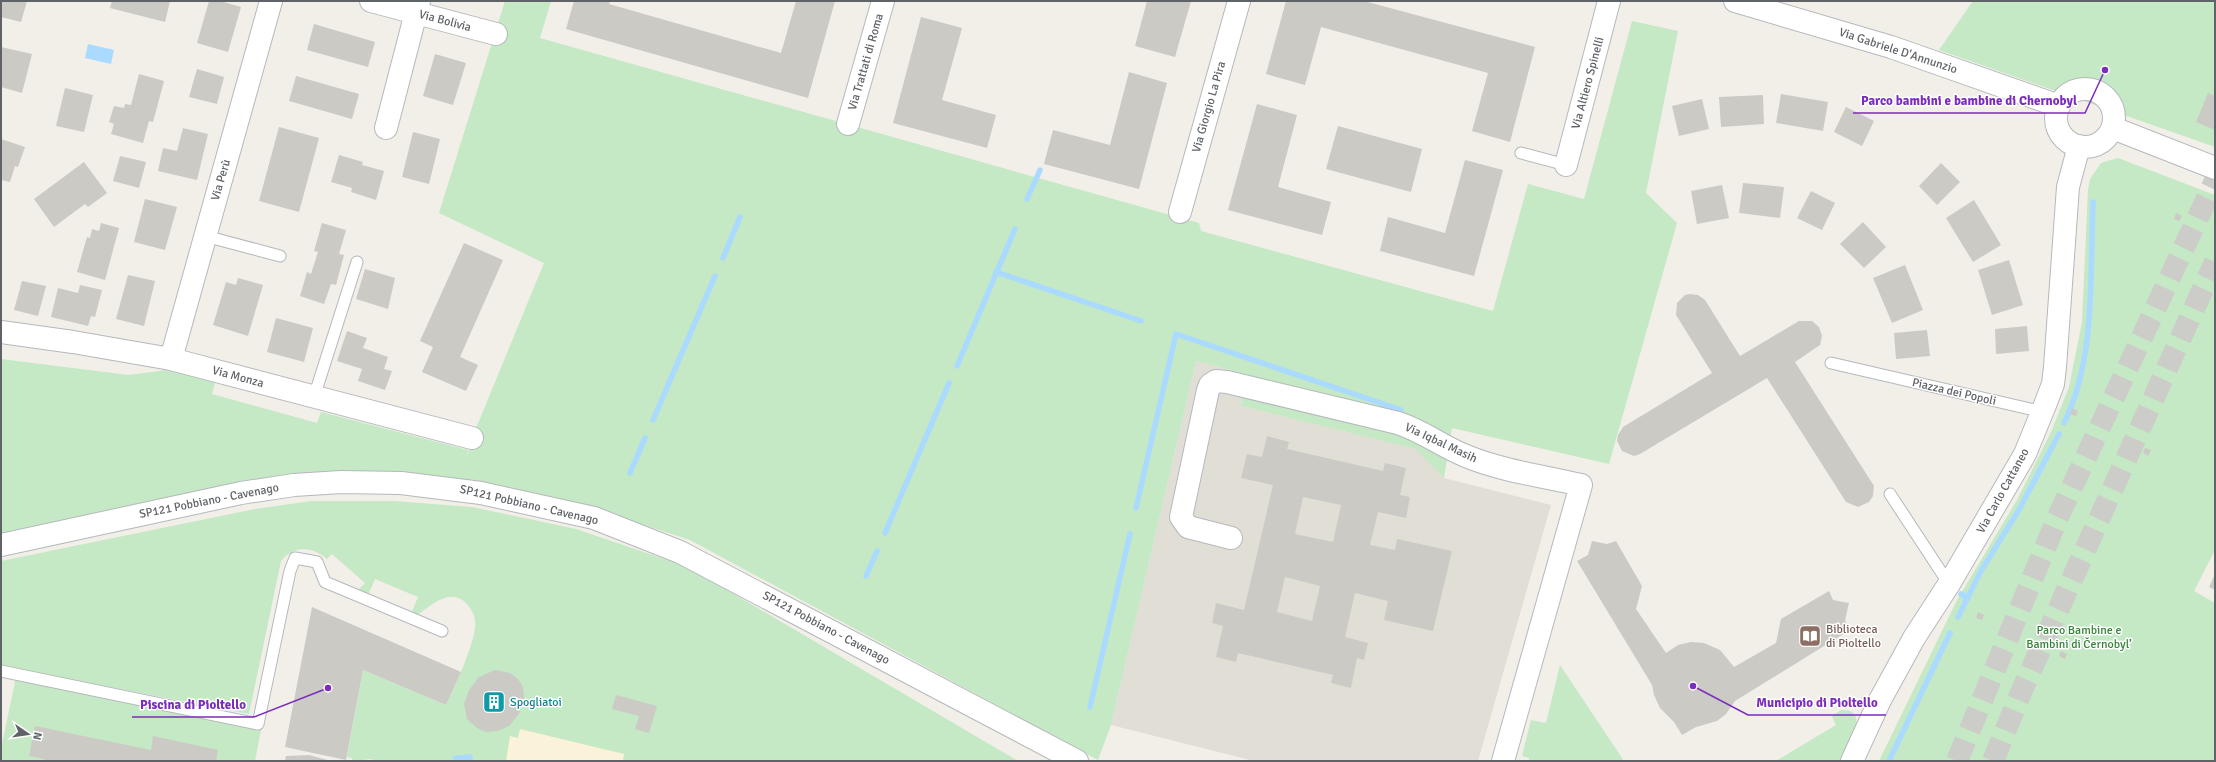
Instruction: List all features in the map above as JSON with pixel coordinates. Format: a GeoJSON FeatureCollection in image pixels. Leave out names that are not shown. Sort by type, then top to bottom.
{"type":"FeatureCollection","features":[{"type":"Feature","properties":{"kind":"street","name":"Via Perù"},"geometry":{"type":"LineString","coordinates":[[171,359],[271,1]]}},
{"type":"Feature","properties":{"kind":"street","name":"Via Bolivia"},"geometry":{"type":"LineString","coordinates":[[371,1],[418,7],[496,34]]}},
{"type":"Feature","properties":{"kind":"street","name":"Via Trattati di Roma"},"geometry":{"type":"LineString","coordinates":[[848,124],[883,1]]}},
{"type":"Feature","properties":{"kind":"street","name":"Via Giorgio La Pira"},"geometry":{"type":"LineString","coordinates":[[1180,212],[1239,1]]}},
{"type":"Feature","properties":{"kind":"street","name":"Via Altiero Spinelli"},"geometry":{"type":"LineString","coordinates":[[1566,165],[1609,1]]}},
{"type":"Feature","properties":{"kind":"street","name":"Via Gabriele D'Annunzio"},"geometry":{"type":"LineString","coordinates":[[1735,1],[1891,46],[2059,106]]}},
{"type":"Feature","properties":{"kind":"street"},"geometry":{"type":"LineString","coordinates":[[386,128],[418,7]]}},
{"type":"Feature","properties":{"kind":"street"},"geometry":{"type":"LineString","coordinates":[[2092,89],[2101,93],[2108,99],[2113,108],[2115,118],[2113,128],[2103,141],[2087,147],[2079,146],[2071,143],[2059,131],[2056,114],[2064,98],[2072,92],[2092,89]]}},
{"type":"Feature","properties":{"kind":"street"},"geometry":{"type":"LineString","coordinates":[[2113,128],[2215,168]]}},
{"type":"Feature","properties":{"kind":"street","name":"Via Carlo Cattaneo"},"geometry":{"type":"LineString","coordinates":[[1852,761],[1880,700],[1914,638],[1949,584],[2025,454],[2043,412],[2053,378],[2068,187],[2079,146]]}},
{"type":"Feature","properties":{"kind":"street","name":"Via Monza"},"geometry":{"type":"LineString","coordinates":[[1,332],[73,342],[171,359],[472,438]]}},
{"type":"Feature","properties":{"kind":"street","name":"Via Iqbal Masih"},"geometry":{"type":"LineString","coordinates":[[1231,538],[1188,527],[1181,517],[1208,390],[1210,385],[1216,381],[1245,386],[1398,423],[1421,431],[1458,453],[1477,460],[1581,485],[1503,761]]}},
{"type":"Feature","properties":{"kind":"street","name":"SP121 Pobbiano - Cavenago"},"geometry":{"type":"LineString","coordinates":[[1,545],[241,493],[294,485],[341,482],[401,483],[481,493],[594,518],[680,552],[1077,761]]}},
{"type":"Feature","properties":{"kind":"lane"},"geometry":{"type":"LineString","coordinates":[[1521,153],[1566,165]]}},
{"type":"Feature","properties":{"kind":"lane"},"geometry":{"type":"LineString","coordinates":[[205,236],[280,256]]}},
{"type":"Feature","properties":{"kind":"lane"},"geometry":{"type":"LineString","coordinates":[[314,397],[357,262]]}},
{"type":"Feature","properties":{"kind":"lane","name":"Piazza dei Popoli"},"geometry":{"type":"LineString","coordinates":[[1830,363],[2043,412]]}},
{"type":"Feature","properties":{"kind":"lane"},"geometry":{"type":"LineString","coordinates":[[1890,494],[1949,584]]}},
{"type":"Feature","properties":{"kind":"lane"},"geometry":{"type":"LineString","coordinates":[[1,671],[258,724],[290,571],[295,558],[317,562],[325,582],[442,631]]}},
{"type":"Feature","properties":{"kind":"shaded area"},"geometry":{"type":"Polygon","coordinates":[[[1196,361],[1245,374],[1241,406],[1417,449],[1444,478],[1551,505],[1478,761],[1254,761],[1111,725],[1196,361]]]}},
{"type":"Feature","properties":{"kind":"green space"},"geometry":{"type":"Polygon","coordinates":[[[505,1],[551,1],[540,38],[1199,223],[1201,231],[1493,311],[1528,184],[1584,199],[1632,21],[1678,31],[1646,193],[1677,223],[1609,464],[1452,428],[1444,478],[1416,449],[1241,406],[1245,374],[1196,361],[1111,725],[1098,760],[690,540],[604,512],[461,479],[350,473],[1,538],[1,359],[129,375],[174,369],[215,383],[212,394],[317,423],[321,412],[468,450],[467,457],[472,438],[544,263],[439,213],[505,1]]]}},
{"type":"Feature","properties":{"kind":"green space"},"geometry":{"type":"Polygon","coordinates":[[[1973,1],[2215,1],[2215,147],[1939,50],[1973,1]]]}},
{"type":"Feature","properties":{"kind":"green space","name":"Parco Bambine e Bambini di Černobyl’"},"geometry":{"type":"Polygon","coordinates":[[[2118,158],[2215,195],[2215,550],[2194,591],[2215,603],[2215,761],[1879,761],[1957,600],[2017,500],[2051,432],[2069,387],[2082,322],[2088,190],[2090,179],[2101,163],[2118,158]]]}},
{"type":"Feature","properties":{"kind":"green space"},"geometry":{"type":"Polygon","coordinates":[[[311,501],[394,501],[472,507],[576,529],[676,563],[727,590],[1018,761],[373,761],[372,759],[352,761],[352,758],[347,757],[363,670],[446,705],[473,639],[475,618],[469,606],[465,602],[459,598],[452,597],[434,603],[416,616],[411,614],[418,597],[375,579],[368,595],[359,589],[365,583],[332,554],[327,559],[315,552],[303,549],[292,552],[281,561],[249,714],[1,666],[1,561],[255,509],[311,501]]]}},
{"type":"Feature","properties":{"kind":"green space"},"geometry":{"type":"Polygon","coordinates":[[[1560,665],[1624,761],[1529,761],[1529,758],[1522,756],[1531,720],[1546,723],[1560,665]]]}},
{"type":"Feature","properties":{"kind":"green space"},"geometry":{"type":"Polygon","coordinates":[[[16,677],[261,730],[255,761],[1,761],[1,749],[16,677]]]}},
{"type":"Feature","properties":{"kind":"green space"},"geometry":{"type":"Polygon","coordinates":[[[1841,710],[1850,711],[1855,715],[1856,722],[1855,730],[1840,761],[1776,761],[1836,725],[1832,716],[1841,710]]]}},
{"type":"Feature","properties":{"kind":"sand"},"geometry":{"type":"Polygon","coordinates":[[[520,729],[624,754],[623,761],[506,761],[510,736],[518,738],[520,729]]]}},
{"type":"Feature","properties":{"kind":"water"},"geometry":{"type":"Polygon","coordinates":[[[88,44],[114,50],[111,64],[85,58],[88,44]]]}},
{"type":"Feature","properties":{"kind":"water"},"geometry":{"type":"Polygon","coordinates":[[[472,754],[473,761],[453,761],[453,756],[472,754]]]}},
{"type":"Feature","properties":{"kind":"building"},"geometry":{"type":"Polygon","coordinates":[[[1,1],[27,1],[21,22],[1,17],[1,1]]]}},
{"type":"Feature","properties":{"kind":"building"},"geometry":{"type":"Polygon","coordinates":[[[112,1],[170,1],[165,22],[110,8],[112,1]]]}},
{"type":"Feature","properties":{"kind":"building"},"geometry":{"type":"Polygon","coordinates":[[[209,1],[220,1],[241,7],[228,52],[197,43],[209,1]]]}},
{"type":"Feature","properties":{"kind":"building"},"geometry":{"type":"Polygon","coordinates":[[[574,1],[610,1],[609,4],[781,53],[796,1],[835,1],[808,98],[566,29],[574,1]]]}},
{"type":"Feature","properties":{"kind":"building"},"geometry":{"type":"Polygon","coordinates":[[[1147,1],[1191,1],[1175,57],[1135,46],[1147,1]]]}},
{"type":"Feature","properties":{"kind":"building"},"geometry":{"type":"Polygon","coordinates":[[[1286,1],[1364,1],[1535,47],[1510,142],[1472,131],[1488,73],[1321,27],[1305,85],[1266,74],[1286,1]]]}},
{"type":"Feature","properties":{"kind":"building"},"geometry":{"type":"Polygon","coordinates":[[[921,17],[962,28],[942,100],[996,115],[987,148],[893,123],[921,17]]]}},
{"type":"Feature","properties":{"kind":"building"},"geometry":{"type":"Polygon","coordinates":[[[314,24],[375,42],[368,67],[307,50],[314,24]]]}},
{"type":"Feature","properties":{"kind":"building"},"geometry":{"type":"Polygon","coordinates":[[[1,47],[32,54],[22,93],[1,87],[1,47]]]}},
{"type":"Feature","properties":{"kind":"building"},"geometry":{"type":"Polygon","coordinates":[[[435,54],[466,63],[453,105],[423,96],[435,54]]]}},
{"type":"Feature","properties":{"kind":"building"},"geometry":{"type":"Polygon","coordinates":[[[197,69],[224,77],[217,104],[189,97],[197,69]]]}},
{"type":"Feature","properties":{"kind":"building"},"geometry":{"type":"Polygon","coordinates":[[[1129,72],[1167,83],[1139,189],[1044,164],[1053,130],[1110,145],[1129,72]]]}},
{"type":"Feature","properties":{"kind":"building"},"geometry":{"type":"Polygon","coordinates":[[[139,74],[164,81],[153,122],[149,121],[143,143],[111,134],[114,124],[109,122],[114,106],[124,108],[125,104],[131,105],[139,74]]]}},
{"type":"Feature","properties":{"kind":"building"},"geometry":{"type":"Polygon","coordinates":[[[296,76],[359,94],[352,119],[289,101],[296,76]]]}},
{"type":"Feature","properties":{"kind":"building"},"geometry":{"type":"Polygon","coordinates":[[[65,88],[93,95],[84,132],[56,126],[65,88]]]}},
{"type":"Feature","properties":{"kind":"building"},"geometry":{"type":"Polygon","coordinates":[[[2208,93],[2215,96],[2215,130],[2196,122],[2208,93]]]}},
{"type":"Feature","properties":{"kind":"building"},"geometry":{"type":"Polygon","coordinates":[[[1781,94],[1828,102],[1823,131],[1776,123],[1781,94]]]}},
{"type":"Feature","properties":{"kind":"building"},"geometry":{"type":"Polygon","coordinates":[[[1763,95],[1764,124],[1721,127],[1719,97],[1763,95]]]}},
{"type":"Feature","properties":{"kind":"building"},"geometry":{"type":"Polygon","coordinates":[[[1702,99],[1709,129],[1679,136],[1672,106],[1702,99]]]}},
{"type":"Feature","properties":{"kind":"building"},"geometry":{"type":"Polygon","coordinates":[[[1257,104],[1297,115],[1278,187],[1331,202],[1322,235],[1228,210],[1257,104]]]}},
{"type":"Feature","properties":{"kind":"building"},"geometry":{"type":"Polygon","coordinates":[[[1846,107],[1874,121],[1862,146],[1834,132],[1846,107]]]}},
{"type":"Feature","properties":{"kind":"building"},"geometry":{"type":"Polygon","coordinates":[[[1338,126],[1422,149],[1411,192],[1326,169],[1338,126]]]}},
{"type":"Feature","properties":{"kind":"building"},"geometry":{"type":"Polygon","coordinates":[[[279,127],[319,138],[299,212],[259,201],[279,127]]]}},
{"type":"Feature","properties":{"kind":"building"},"geometry":{"type":"Polygon","coordinates":[[[183,128],[208,134],[197,180],[158,171],[163,148],[177,151],[183,128]]]}},
{"type":"Feature","properties":{"kind":"building"},"geometry":{"type":"Polygon","coordinates":[[[413,132],[440,139],[429,184],[402,177],[413,132]]]}},
{"type":"Feature","properties":{"kind":"building"},"geometry":{"type":"Polygon","coordinates":[[[1,139],[25,147],[18,167],[15,166],[10,182],[1,180],[1,139]]]}},
{"type":"Feature","properties":{"kind":"building"},"geometry":{"type":"Polygon","coordinates":[[[339,155],[363,162],[362,165],[384,171],[376,200],[351,192],[352,188],[331,182],[339,155]]]}},
{"type":"Feature","properties":{"kind":"building"},"geometry":{"type":"Polygon","coordinates":[[[120,156],[146,162],[139,188],[113,181],[120,156]]]}},
{"type":"Feature","properties":{"kind":"building"},"geometry":{"type":"Polygon","coordinates":[[[1465,160],[1503,170],[1474,276],[1380,251],[1388,217],[1445,233],[1465,160]]]}},
{"type":"Feature","properties":{"kind":"building"},"geometry":{"type":"Polygon","coordinates":[[[84,162],[107,193],[88,207],[85,204],[54,227],[34,199],[84,162]]]}},
{"type":"Feature","properties":{"kind":"building"},"geometry":{"type":"Polygon","coordinates":[[[1941,163],[1960,182],[1937,205],[1919,186],[1941,163]]]}},
{"type":"Feature","properties":{"kind":"building"},"geometry":{"type":"Polygon","coordinates":[[[1743,183],[1784,187],[1780,218],[1739,213],[1743,183]]]}},
{"type":"Feature","properties":{"kind":"building"},"geometry":{"type":"Polygon","coordinates":[[[1722,185],[1729,218],[1697,224],[1691,191],[1722,185]]]}},
{"type":"Feature","properties":{"kind":"building"},"geometry":{"type":"Polygon","coordinates":[[[1811,191],[1835,203],[1822,230],[1797,218],[1811,191]]]}},
{"type":"Feature","properties":{"kind":"building"},"geometry":{"type":"Polygon","coordinates":[[[145,199],[177,207],[165,250],[134,242],[145,199]]]}},
{"type":"Feature","properties":{"kind":"building"},"geometry":{"type":"Polygon","coordinates":[[[1974,200],[2001,245],[1973,262],[1946,218],[1974,200]]]}},
{"type":"Feature","properties":{"kind":"building"},"geometry":{"type":"Polygon","coordinates":[[[2176,213],[2182,216],[2179,221],[2174,219],[2176,213]]]}},
{"type":"Feature","properties":{"kind":"building"},"geometry":{"type":"Polygon","coordinates":[[[1863,222],[1886,247],[1864,268],[1840,244],[1863,222]]]}},
{"type":"Feature","properties":{"kind":"building"},"geometry":{"type":"Polygon","coordinates":[[[101,223],[119,228],[105,280],[77,272],[87,237],[90,238],[92,229],[99,231],[101,223]]]}},
{"type":"Feature","properties":{"kind":"building"},"geometry":{"type":"Polygon","coordinates":[[[322,223],[346,230],[339,254],[344,255],[336,285],[331,284],[324,304],[300,296],[307,272],[311,274],[318,252],[314,251],[322,223]]]}},
{"type":"Feature","properties":{"kind":"building"},"geometry":{"type":"Polygon","coordinates":[[[464,243],[503,260],[460,357],[478,365],[466,391],[422,372],[433,347],[420,341],[464,243]]]}},
{"type":"Feature","properties":{"kind":"building"},"geometry":{"type":"Polygon","coordinates":[[[2009,260],[2023,305],[1992,315],[1978,270],[2009,260]]]}},
{"type":"Feature","properties":{"kind":"building"},"geometry":{"type":"Polygon","coordinates":[[[1905,265],[1923,310],[1892,323],[1873,278],[1905,265]]]}},
{"type":"Feature","properties":{"kind":"building"},"geometry":{"type":"Polygon","coordinates":[[[365,269],[395,278],[388,309],[356,299],[365,269]]]}},
{"type":"Feature","properties":{"kind":"building"},"geometry":{"type":"Polygon","coordinates":[[[128,275],[155,281],[144,326],[116,319],[128,275]]]}},
{"type":"Feature","properties":{"kind":"building"},"geometry":{"type":"Polygon","coordinates":[[[238,278],[263,285],[248,336],[213,325],[226,282],[236,285],[238,278]]]}},
{"type":"Feature","properties":{"kind":"building"},"geometry":{"type":"Polygon","coordinates":[[[22,281],[46,286],[38,316],[14,310],[22,281]]]}},
{"type":"Feature","properties":{"kind":"building"},"geometry":{"type":"Polygon","coordinates":[[[80,285],[102,290],[95,317],[91,316],[88,326],[51,317],[58,288],[78,293],[80,285]]]}},
{"type":"Feature","properties":{"kind":"building"},"geometry":{"type":"Polygon","coordinates":[[[1685,295],[1698,295],[1705,300],[1740,356],[1799,321],[1812,321],[1819,327],[1822,336],[1820,345],[1795,362],[1874,486],[1873,496],[1869,502],[1858,507],[1846,502],[1767,378],[1640,454],[1634,456],[1622,451],[1617,441],[1618,435],[1623,427],[1712,373],[1676,315],[1677,303],[1685,295]]]}},
{"type":"Feature","properties":{"kind":"building"},"geometry":{"type":"Polygon","coordinates":[[[276,318],[313,328],[304,362],[267,352],[276,318]]]}},
{"type":"Feature","properties":{"kind":"building"},"geometry":{"type":"Polygon","coordinates":[[[2027,326],[2029,351],[1996,354],[1995,329],[2027,326]]]}},
{"type":"Feature","properties":{"kind":"building"},"geometry":{"type":"Polygon","coordinates":[[[1927,330],[1930,356],[1896,359],[1894,333],[1927,330]]]}},
{"type":"Feature","properties":{"kind":"building"},"geometry":{"type":"Polygon","coordinates":[[[347,331],[367,338],[363,348],[388,357],[384,369],[392,371],[385,390],[358,381],[362,369],[337,361],[347,331]]]}},
{"type":"Feature","properties":{"kind":"building"},"geometry":{"type":"Polygon","coordinates":[[[2072,408],[2078,411],[2076,416],[2070,414],[2072,408]]]}},
{"type":"Feature","properties":{"kind":"building"},"geometry":{"type":"Polygon","coordinates":[[[1267,436],[1289,442],[1287,449],[1383,471],[1385,463],[1406,468],[1400,495],[1410,497],[1406,518],[1378,512],[1370,545],[1395,550],[1397,539],[1452,551],[1433,631],[1384,620],[1388,601],[1355,593],[1345,637],[1368,643],[1364,660],[1357,658],[1351,688],[1331,683],[1333,675],[1238,653],[1236,662],[1216,657],[1223,626],[1212,623],[1216,603],[1244,610],[1273,485],[1241,478],[1247,454],[1262,457],[1267,436]],[[1303,497],[1295,534],[1333,542],[1341,505],[1303,497]],[[1285,577],[1277,612],[1312,621],[1320,586],[1285,577]]]}},
{"type":"Feature","properties":{"kind":"building"},"geometry":{"type":"Polygon","coordinates":[[[2145,448],[2151,450],[2148,456],[2143,453],[2145,448]]]}},
{"type":"Feature","properties":{"kind":"building"},"geometry":{"type":"Polygon","coordinates":[[[1592,541],[1607,544],[1616,541],[1642,586],[1636,609],[1666,653],[1678,645],[1691,642],[1704,643],[1720,650],[1734,667],[1776,643],[1781,619],[1829,591],[1833,600],[1849,603],[1845,620],[1850,630],[1735,701],[1726,714],[1717,721],[1696,727],[1682,735],[1674,722],[1660,708],[1654,695],[1652,685],[1577,561],[1588,555],[1592,541]]]}},
{"type":"Feature","properties":{"kind":"building"},"geometry":{"type":"Polygon","coordinates":[[[2215,574],[2215,590],[2209,587],[2215,574]]]}},
{"type":"Feature","properties":{"kind":"building"},"geometry":{"type":"Polygon","coordinates":[[[312,607],[461,672],[446,705],[363,670],[346,760],[285,747],[312,607]]]}},
{"type":"Feature","properties":{"kind":"building"},"geometry":{"type":"Polygon","coordinates":[[[1978,612],[1984,615],[1982,620],[1976,618],[1978,612]]]}},
{"type":"Feature","properties":{"kind":"building"},"geometry":{"type":"Polygon","coordinates":[[[2061,651],[2067,654],[2065,659],[2059,656],[2061,651]]]}},
{"type":"Feature","properties":{"kind":"building","name":"Spogliatoi"},"geometry":{"type":"Polygon","coordinates":[[[495,670],[510,673],[518,679],[523,687],[524,699],[519,714],[509,726],[498,731],[486,732],[477,728],[467,719],[464,704],[469,690],[479,677],[495,670]]]}},
{"type":"Feature","properties":{"kind":"building"},"geometry":{"type":"Polygon","coordinates":[[[616,695],[657,706],[649,733],[635,729],[639,716],[612,709],[616,695]]]}},
{"type":"Feature","properties":{"kind":"building"},"geometry":{"type":"Polygon","coordinates":[[[35,726],[151,750],[153,736],[218,750],[216,761],[44,761],[44,759],[29,756],[35,726]]]}},
{"type":"Feature","properties":{"kind":"building"},"geometry":{"type":"Polygon","coordinates":[[[309,755],[331,761],[285,761],[286,756],[309,755]]]}},
{"type":"Feature","properties":{"kind":"waterway"},"geometry":{"type":"LineString","coordinates":[[1027,199],[1040,170]]}},
{"type":"Feature","properties":{"kind":"waterway"},"geometry":{"type":"LineString","coordinates":[[2064,423],[2082,372],[2086,344],[2091,286],[2093,202]]}},
{"type":"Feature","properties":{"kind":"waterway"},"geometry":{"type":"LineString","coordinates":[[723,258],[740,217]]}},
{"type":"Feature","properties":{"kind":"waterway"},"geometry":{"type":"LineString","coordinates":[[957,366],[1015,229]]}},
{"type":"Feature","properties":{"kind":"waterway"},"geometry":{"type":"LineString","coordinates":[[996,272],[1141,321]]}},
{"type":"Feature","properties":{"kind":"waterway"},"geometry":{"type":"LineString","coordinates":[[653,420],[715,276]]}},
{"type":"Feature","properties":{"kind":"waterway"},"geometry":{"type":"LineString","coordinates":[[1136,508],[1176,334],[1401,410]]}},
{"type":"Feature","properties":{"kind":"waterway"},"geometry":{"type":"LineString","coordinates":[[885,533],[949,383]]}},
{"type":"Feature","properties":{"kind":"waterway"},"geometry":{"type":"LineString","coordinates":[[1958,617],[1981,571],[2020,508],[2059,434]]}},
{"type":"Feature","properties":{"kind":"waterway"},"geometry":{"type":"LineString","coordinates":[[630,473],[645,438]]}},
{"type":"Feature","properties":{"kind":"waterway"},"geometry":{"type":"LineString","coordinates":[[1090,707],[1130,534]]}},
{"type":"Feature","properties":{"kind":"waterway"},"geometry":{"type":"LineString","coordinates":[[866,576],[877,551]]}},
{"type":"Feature","properties":{"kind":"waterway"},"geometry":{"type":"LineString","coordinates":[[1961,594],[1968,598]]}},
{"type":"Feature","properties":{"kind":"waterway"},"geometry":{"type":"LineString","coordinates":[[1889,761],[1950,633]]}},
{"type":"Feature","properties":{"kind":"tunnel"},"geometry":{"type":"LineString","coordinates":[[1957,761],[2057,519],[2215,181]]}},
{"type":"Feature","properties":{"kind":"tunnel"},"geometry":{"type":"LineString","coordinates":[[1993,761],[2022,690],[2215,262]]}},
{"type":"Feature","properties":{"kind":"place","name":"Parco bambini e bambine di Chernobyl"},"geometry":{"type":"Point","coordinates":[2105,70]}},
{"type":"Feature","properties":{"kind":"place","name":"Biblioteca di Pioltello"},"geometry":{"type":"Point","coordinates":[1810,636]}},
{"type":"Feature","properties":{"kind":"place","name":"Municipio di Pioltello"},"geometry":{"type":"Point","coordinates":[1693,686]}},
{"type":"Feature","properties":{"kind":"place","name":"Piscina di Pioltello"},"geometry":{"type":"Point","coordinates":[328,688]}},
{"type":"Feature","properties":{"kind":"place","name":"Spogliatoi"},"geometry":{"type":"Point","coordinates":[494,702]}}]}
